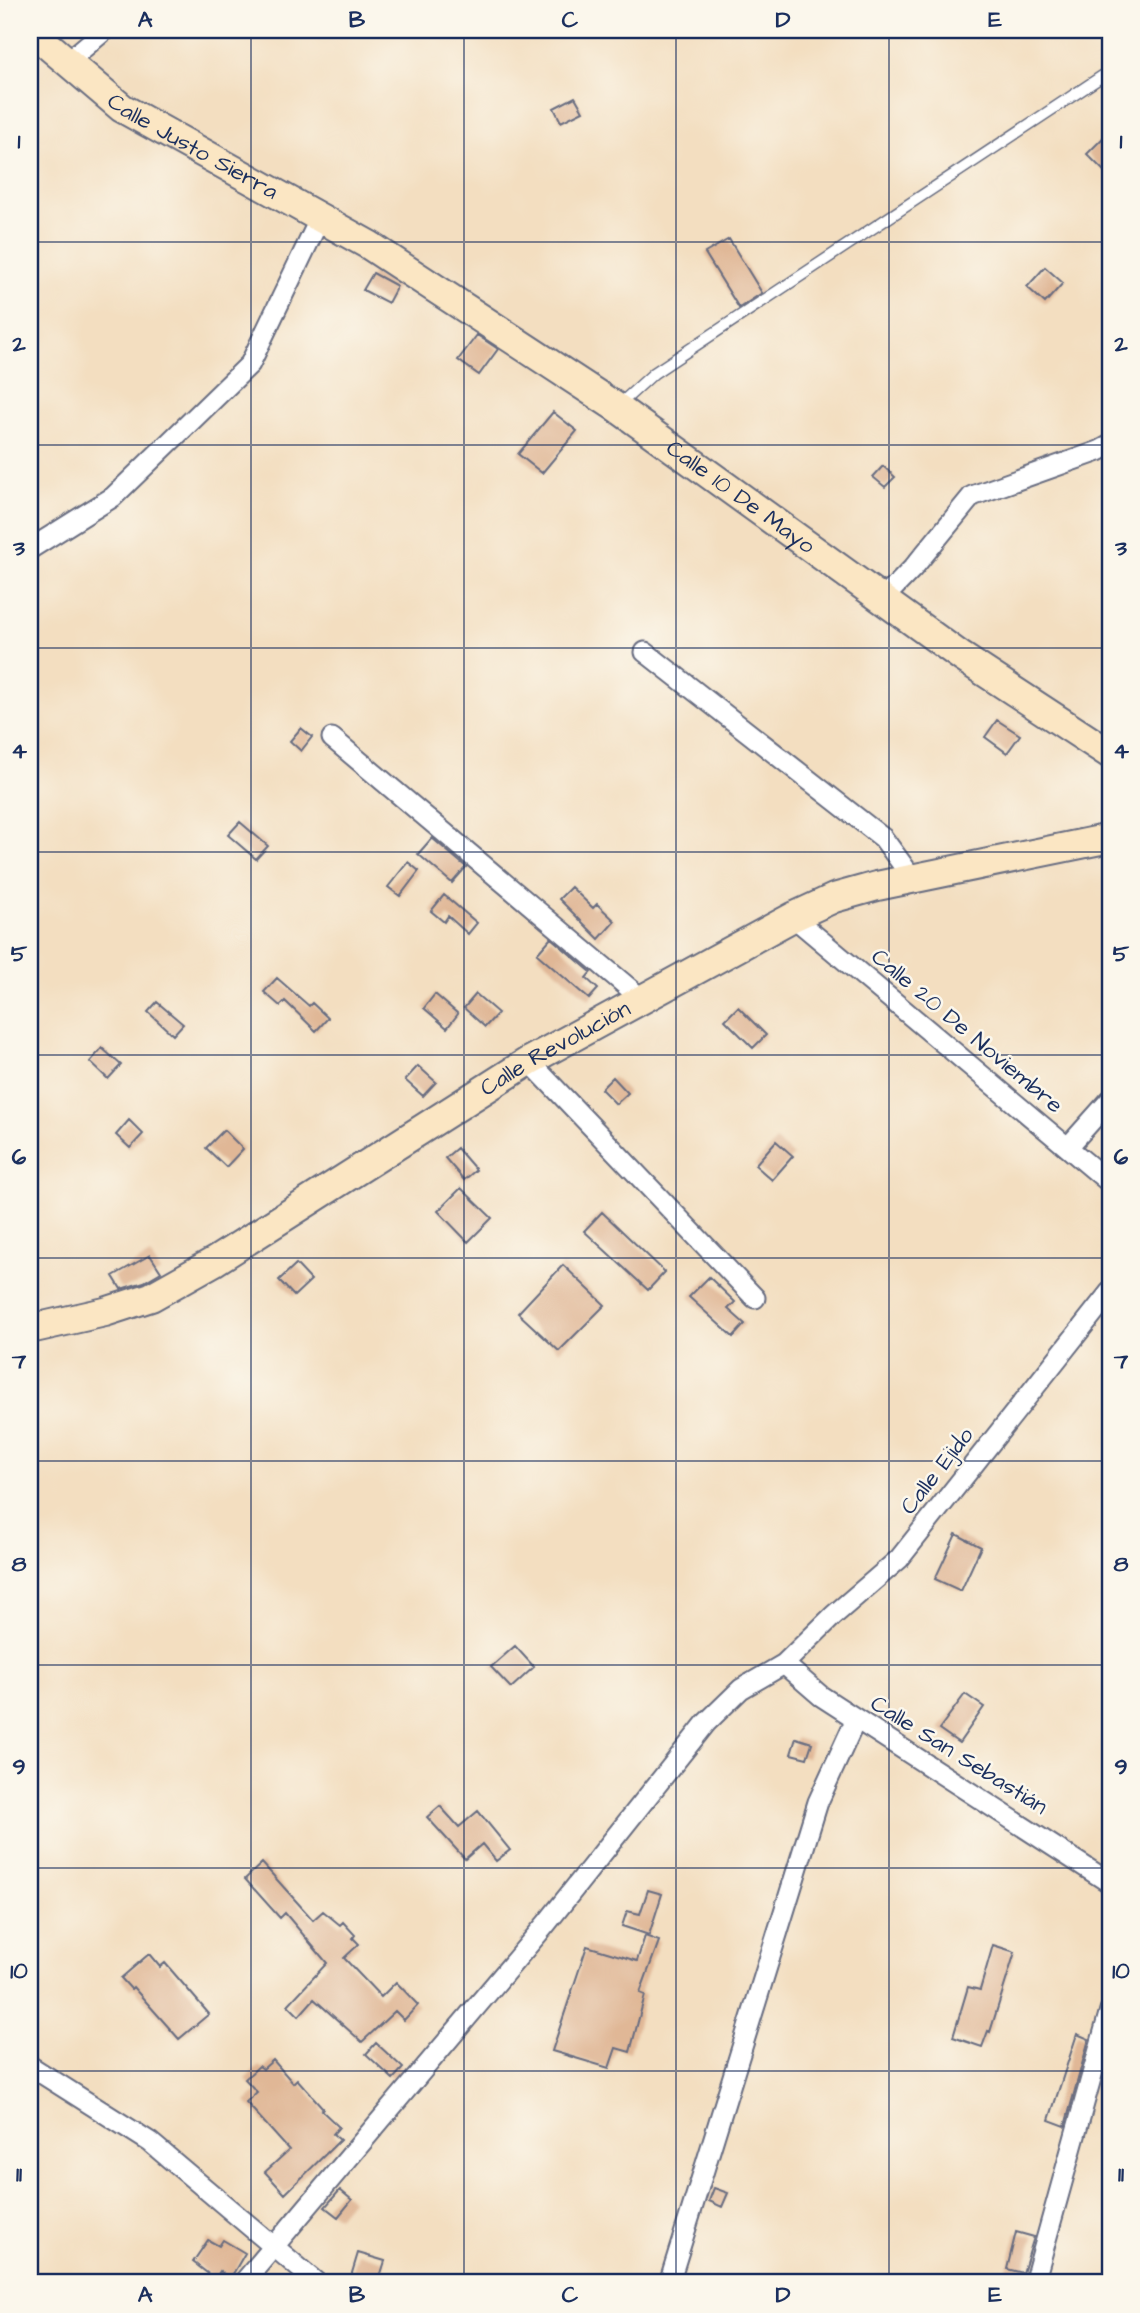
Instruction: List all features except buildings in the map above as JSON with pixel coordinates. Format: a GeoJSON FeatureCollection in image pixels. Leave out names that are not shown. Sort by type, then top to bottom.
{"type":"FeatureCollection","features":[{"type":"Feature","properties":{"kind":"street","name":"Calle Justo Sierra"},"geometry":{"type":"LineString","coordinates":[[30,30],[122,108],[369,245]]}},
{"type":"Feature","properties":{"kind":"street"},"geometry":{"type":"LineString","coordinates":[[67,62],[105,30]]}},
{"type":"Feature","properties":{"kind":"street"},"geometry":{"type":"LineString","coordinates":[[30,549],[113,497],[250,364],[320,218]]}},
{"type":"Feature","properties":{"kind":"street","name":"Calle 10 De Mayo"},"geometry":{"type":"LineString","coordinates":[[369,245],[616,407],[962,657],[1110,754]]}},
{"type":"Feature","properties":{"kind":"street"},"geometry":{"type":"LineString","coordinates":[[882,600],[913,568],[972,496],[1100,451],[1110,445]]}},
{"type":"Feature","properties":{"kind":"street"},"geometry":{"type":"LineString","coordinates":[[645,652],[883,838],[913,879]]}},
{"type":"Feature","properties":{"kind":"street"},"geometry":{"type":"LineString","coordinates":[[332,738],[642,999]]}},
{"type":"Feature","properties":{"kind":"street","name":"Calle Revolución"},"geometry":{"type":"LineString","coordinates":[[30,1329],[105,1312],[151,1297],[215,1261],[528,1061],[793,917],[834,898],[1110,838]]}},
{"type":"Feature","properties":{"kind":"street","name":"Calle 20 De Noviembre"},"geometry":{"type":"LineString","coordinates":[[793,917],[1110,1183]]}},
{"type":"Feature","properties":{"kind":"street"},"geometry":{"type":"LineString","coordinates":[[528,1061],[755,1297]]}},
{"type":"Feature","properties":{"kind":"street"},"geometry":{"type":"LineString","coordinates":[[1068,1147],[1110,1100]]}},
{"type":"Feature","properties":{"kind":"street","name":"Calle Ejido"},"geometry":{"type":"LineString","coordinates":[[243,2283],[546,1924],[706,1723],[741,1689],[785,1664],[834,1615],[899,1559],[1110,1292]]}},
{"type":"Feature","properties":{"kind":"street","name":"Calle San Sebastián"},"geometry":{"type":"LineString","coordinates":[[785,1664],[821,1696],[1110,1883]]}},
{"type":"Feature","properties":{"kind":"street"},"geometry":{"type":"LineString","coordinates":[[669,2283],[818,1802],[856,1718]]}},
{"type":"Feature","properties":{"kind":"street"},"geometry":{"type":"LineString","coordinates":[[1034,2283],[1110,2010]]}},
{"type":"Feature","properties":{"kind":"street"},"geometry":{"type":"LineString","coordinates":[[30,2066],[150,2142],[317,2283]]}},
{"type":"Feature","properties":{"kind":"lane"},"geometry":{"type":"LineString","coordinates":[[616,407],[654,373],[1110,71]]}}]}
